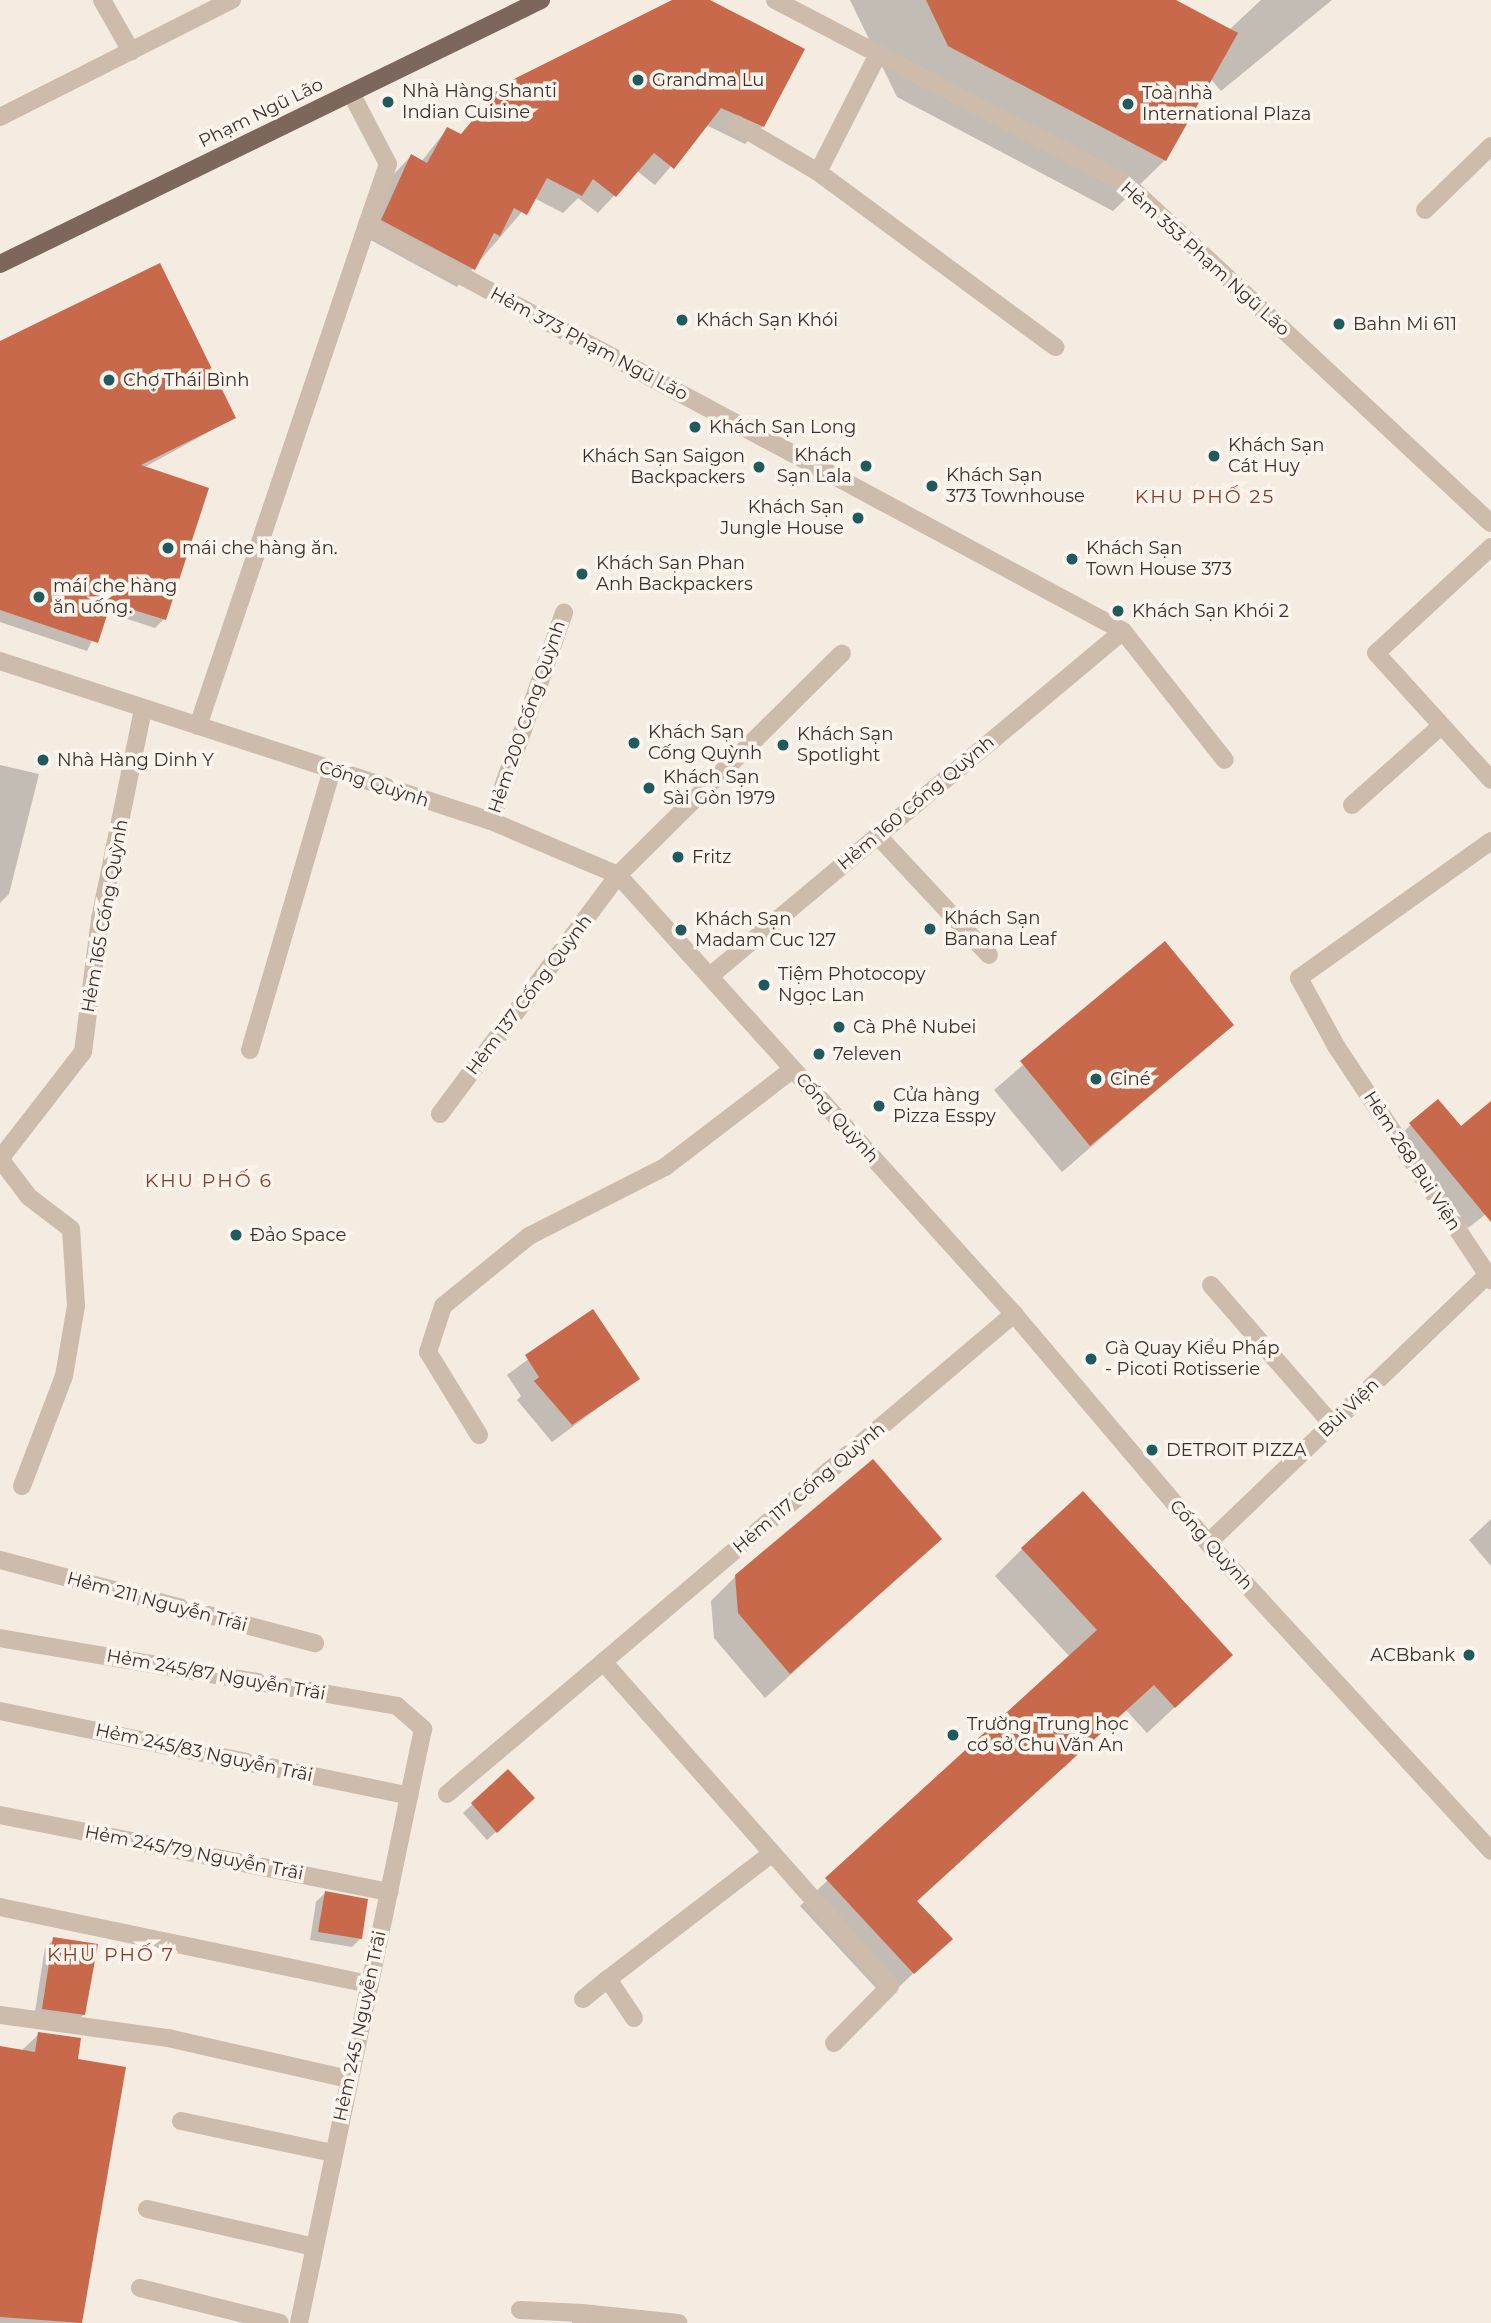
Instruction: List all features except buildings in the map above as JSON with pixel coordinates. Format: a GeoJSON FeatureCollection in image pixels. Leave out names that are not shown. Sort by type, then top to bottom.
{"type":"FeatureCollection","features":[{"type":"Feature","properties":{"kind":"main road","name":"Phạm Ngũ Lão"},"geometry":{"type":"LineString","coordinates":[[0,264],[541,0]]}},
{"type":"Feature","properties":{"kind":"street"},"geometry":{"type":"LineString","coordinates":[[102,0],[131,51]]}},
{"type":"Feature","properties":{"kind":"street"},"geometry":{"type":"LineString","coordinates":[[0,117],[232,0]]}},
{"type":"Feature","properties":{"kind":"street","name":"Hẻm 353 Phạm Ngũ Lão"},"geometry":{"type":"LineString","coordinates":[[775,0],[1127,184],[1491,523]]}},
{"type":"Feature","properties":{"kind":"street"},"geometry":{"type":"LineString","coordinates":[[818,172],[878,54]]}},
{"type":"Feature","properties":{"kind":"street"},"geometry":{"type":"LineString","coordinates":[[198,726],[388,164],[351,93]]}},
{"type":"Feature","properties":{"kind":"street"},"geometry":{"type":"LineString","coordinates":[[736,124],[818,172],[1055,347]]}},
{"type":"Feature","properties":{"kind":"street"},"geometry":{"type":"LineString","coordinates":[[1425,210],[1491,146]]}},
{"type":"Feature","properties":{"kind":"street","name":"Hẻm 373 Phạm Ngũ Lão"},"geometry":{"type":"LineString","coordinates":[[367,225],[1123,631]]}},
{"type":"Feature","properties":{"kind":"street"},"geometry":{"type":"LineString","coordinates":[[1491,547],[1376,653],[1491,780]]}},
{"type":"Feature","properties":{"kind":"street","name":"Hẻm 200 Cống Quỳnh"},"geometry":{"type":"LineString","coordinates":[[491,821],[564,612]]}},
{"type":"Feature","properties":{"kind":"street"},"geometry":{"type":"LineString","coordinates":[[1123,631],[1225,760]]}},
{"type":"Feature","properties":{"kind":"street","name":"Hẻm 160 Cống Quỳnh"},"geometry":{"type":"LineString","coordinates":[[710,976],[1123,631]]}},
{"type":"Feature","properties":{"kind":"street","name":"Hẻm 137 Cống Quỳnh"},"geometry":{"type":"LineString","coordinates":[[440,1114],[618,875],[842,653]]}},
{"type":"Feature","properties":{"kind":"street","name":"Cống Quỳnh"},"geometry":{"type":"LineString","coordinates":[[0,661],[491,821],[618,875],[1014,1314],[1208,1544],[1491,1851]]}},
{"type":"Feature","properties":{"kind":"street","name":"Hẻm 165 Cống Quỳnh"},"geometry":{"type":"LineString","coordinates":[[22,1486],[64,1376],[76,1306],[71,1229],[29,1197],[0,1159],[40,1111],[83,1052],[100,919],[143,709]]}},
{"type":"Feature","properties":{"kind":"street"},"geometry":{"type":"LineString","coordinates":[[1352,805],[1441,726]]}},
{"type":"Feature","properties":{"kind":"street"},"geometry":{"type":"LineString","coordinates":[[250,1050],[332,770]]}},
{"type":"Feature","properties":{"kind":"street"},"geometry":{"type":"LineString","coordinates":[[877,835],[989,955]]}},
{"type":"Feature","properties":{"kind":"street","name":"Hẻm 268 Bùi Viện"},"geometry":{"type":"LineString","coordinates":[[1490,1276],[1336,1046],[1299,978],[1491,841]]}},
{"type":"Feature","properties":{"kind":"street"},"geometry":{"type":"LineString","coordinates":[[479,1435],[428,1352],[443,1306],[529,1236],[665,1167],[793,1069]]}},
{"type":"Feature","properties":{"kind":"street","name":"Bùi Viện"},"geometry":{"type":"LineString","coordinates":[[1208,1544],[1490,1276]]}},
{"type":"Feature","properties":{"kind":"street"},"geometry":{"type":"LineString","coordinates":[[1211,1285],[1332,1424]]}},
{"type":"Feature","properties":{"kind":"street","name":"Hẻm 117 Cống Quỳnh"},"geometry":{"type":"LineString","coordinates":[[447,1794],[1014,1314]]}},
{"type":"Feature","properties":{"kind":"street","name":"Hẻm 211 Nguyễn Trãi"},"geometry":{"type":"LineString","coordinates":[[0,1560],[315,1643]]}},
{"type":"Feature","properties":{"kind":"street","name":"Hẻm 245/87 Nguyễn Trãi"},"geometry":{"type":"LineString","coordinates":[[0,1638],[397,1706],[423,1729]]}},
{"type":"Feature","properties":{"kind":"street"},"geometry":{"type":"LineString","coordinates":[[603,1662],[890,1986],[834,2043]]}},
{"type":"Feature","properties":{"kind":"street","name":"Hẻm 245/83 Nguyễn Trãi"},"geometry":{"type":"LineString","coordinates":[[0,1711],[408,1796]]}},
{"type":"Feature","properties":{"kind":"street","name":"Hẻm 245 Nguyễn Trãi"},"geometry":{"type":"LineString","coordinates":[[299,2323],[423,1729]]}},
{"type":"Feature","properties":{"kind":"street","name":"Hẻm 245/79 Nguyễn Trãi"},"geometry":{"type":"LineString","coordinates":[[0,1815],[389,1892]]}},
{"type":"Feature","properties":{"kind":"street"},"geometry":{"type":"LineString","coordinates":[[583,1998],[772,1853]]}},
{"type":"Feature","properties":{"kind":"street"},"geometry":{"type":"LineString","coordinates":[[0,1907],[370,1984]]}},
{"type":"Feature","properties":{"kind":"street"},"geometry":{"type":"LineString","coordinates":[[608,1979],[634,2018]]}},
{"type":"Feature","properties":{"kind":"street"},"geometry":{"type":"LineString","coordinates":[[0,2015],[168,2038],[349,2079]]}},
{"type":"Feature","properties":{"kind":"street"},"geometry":{"type":"LineString","coordinates":[[181,2121],[333,2153]]}},
{"type":"Feature","properties":{"kind":"street"},"geometry":{"type":"LineString","coordinates":[[147,2209],[314,2247]]}},
{"type":"Feature","properties":{"kind":"street"},"geometry":{"type":"LineString","coordinates":[[140,2288],[280,2323]]}},
{"type":"Feature","properties":{"kind":"street"},"geometry":{"type":"LineString","coordinates":[[520,2310],[582,2318],[678,2323]]}},
{"type":"Feature","properties":{"kind":"place","name":"Grandma Lu"},"geometry":{"type":"Point","coordinates":[638,80]}},
{"type":"Feature","properties":{"kind":"place","name":"Nhà Hàng Shanti Indian Cuisine"},"geometry":{"type":"Point","coordinates":[388,102]}},
{"type":"Feature","properties":{"kind":"place","name":"Toà nhà International Plaza"},"geometry":{"type":"Point","coordinates":[1128,104]}},
{"type":"Feature","properties":{"kind":"place","name":"Khách Sạn Khói"},"geometry":{"type":"Point","coordinates":[682,320]}},
{"type":"Feature","properties":{"kind":"place","name":"Bahn Mi 611"},"geometry":{"type":"Point","coordinates":[1339,324]}},
{"type":"Feature","properties":{"kind":"place","name":"Chợ Thái Bình"},"geometry":{"type":"Point","coordinates":[109,380]}},
{"type":"Feature","properties":{"kind":"place","name":"Khách Sạn Long"},"geometry":{"type":"Point","coordinates":[695,427]}},
{"type":"Feature","properties":{"kind":"place","name":"Khách Sạn Cát Huy"},"geometry":{"type":"Point","coordinates":[1214,456]}},
{"type":"Feature","properties":{"kind":"place","name":"Khách Sạn Lala"},"geometry":{"type":"Point","coordinates":[866,466]}},
{"type":"Feature","properties":{"kind":"place","name":"Khách Sạn Saigon Backpackers"},"geometry":{"type":"Point","coordinates":[759,467]}},
{"type":"Feature","properties":{"kind":"place","name":"Khách Sạn 373 Townhouse"},"geometry":{"type":"Point","coordinates":[932,486]}},
{"type":"Feature","properties":{"kind":"place","name":"Khách Sạn Jungle House"},"geometry":{"type":"Point","coordinates":[858,518]}},
{"type":"Feature","properties":{"kind":"place","name":"mái che hàng ăn."},"geometry":{"type":"Point","coordinates":[168,548]}},
{"type":"Feature","properties":{"kind":"place","name":"Khách Sạn Town House 373"},"geometry":{"type":"Point","coordinates":[1072,559]}},
{"type":"Feature","properties":{"kind":"place","name":"Khách Sạn Phan Anh Backpackers"},"geometry":{"type":"Point","coordinates":[582,574]}},
{"type":"Feature","properties":{"kind":"place","name":"mái che hàng ăn uống."},"geometry":{"type":"Point","coordinates":[39,597]}},
{"type":"Feature","properties":{"kind":"place","name":"Khách Sạn Khói 2"},"geometry":{"type":"Point","coordinates":[1118,611]}},
{"type":"Feature","properties":{"kind":"place","name":"Khách Sạn Cống Quỳnh"},"geometry":{"type":"Point","coordinates":[634,743]}},
{"type":"Feature","properties":{"kind":"place","name":"Khách Sạn Spotlight"},"geometry":{"type":"Point","coordinates":[783,745]}},
{"type":"Feature","properties":{"kind":"place","name":"Nhà Hàng Dinh Y"},"geometry":{"type":"Point","coordinates":[43,760]}},
{"type":"Feature","properties":{"kind":"place","name":"Khách Sạn Sài Gòn 1979"},"geometry":{"type":"Point","coordinates":[649,788]}},
{"type":"Feature","properties":{"kind":"place","name":"Fritz"},"geometry":{"type":"Point","coordinates":[678,857]}},
{"type":"Feature","properties":{"kind":"place","name":"Khách Sạn Banana Leaf"},"geometry":{"type":"Point","coordinates":[930,929]}},
{"type":"Feature","properties":{"kind":"place","name":"Khách Sạn Madam Cuc 127"},"geometry":{"type":"Point","coordinates":[681,930]}},
{"type":"Feature","properties":{"kind":"place","name":"Tiệm Photocopy Ngọc Lan"},"geometry":{"type":"Point","coordinates":[764,985]}},
{"type":"Feature","properties":{"kind":"place","name":"Cà Phê Nubei"},"geometry":{"type":"Point","coordinates":[839,1027]}},
{"type":"Feature","properties":{"kind":"place","name":"7eleven"},"geometry":{"type":"Point","coordinates":[819,1054]}},
{"type":"Feature","properties":{"kind":"place","name":"Ciné"},"geometry":{"type":"Point","coordinates":[1096,1079]}},
{"type":"Feature","properties":{"kind":"place","name":"Cửa hàng Pizza Esspy"},"geometry":{"type":"Point","coordinates":[879,1106]}},
{"type":"Feature","properties":{"kind":"place","name":"Đảo Space"},"geometry":{"type":"Point","coordinates":[236,1235]}},
{"type":"Feature","properties":{"kind":"place","name":"Gà Quay Kiểu Pháp - Picoti Rotisserie"},"geometry":{"type":"Point","coordinates":[1091,1359]}},
{"type":"Feature","properties":{"kind":"place","name":"DETROIT PIZZA"},"geometry":{"type":"Point","coordinates":[1152,1450]}},
{"type":"Feature","properties":{"kind":"place","name":"ACBbank"},"geometry":{"type":"Point","coordinates":[1469,1655]}},
{"type":"Feature","properties":{"kind":"place","name":"Trường Trung học cơ sở Chu Văn An"},"geometry":{"type":"Point","coordinates":[953,1735]}},
{"type":"Feature","properties":{"kind":"district","name":"KHU PHỐ 25"},"geometry":{"type":"Point","coordinates":[1205,497]}},
{"type":"Feature","properties":{"kind":"district","name":"KHU PHỐ 6"},"geometry":{"type":"Point","coordinates":[209,1181]}},
{"type":"Feature","properties":{"kind":"district","name":"KHU PHỐ 7"},"geometry":{"type":"Point","coordinates":[111,1955]}}]}
